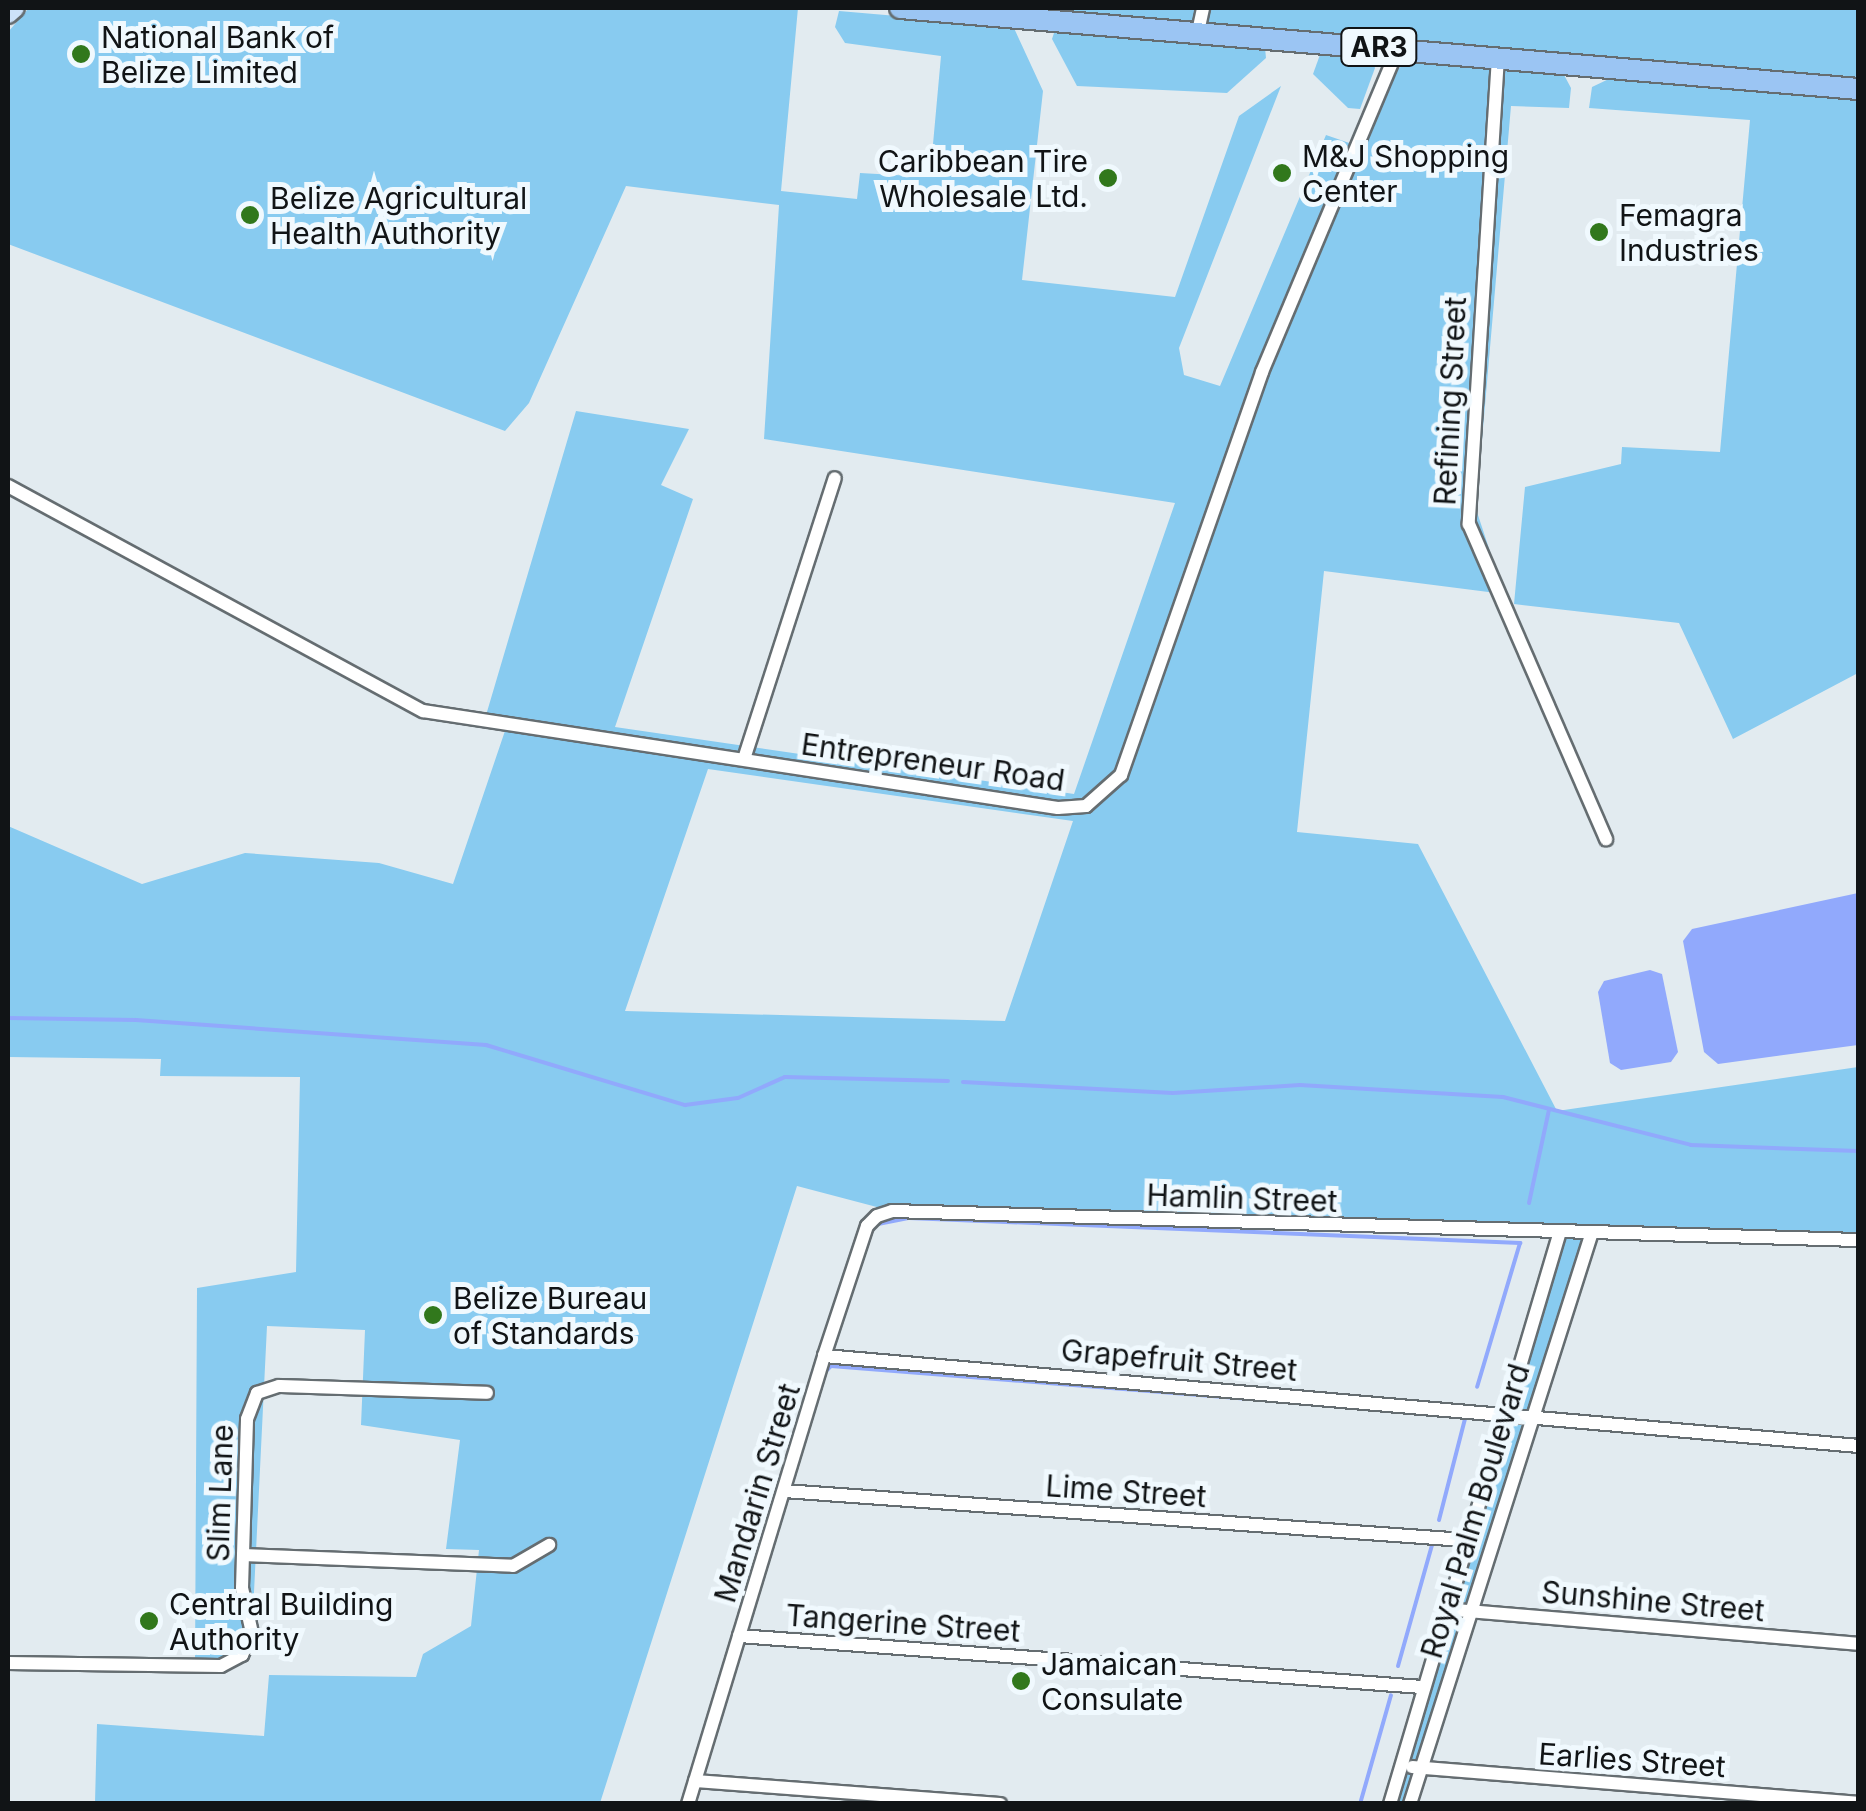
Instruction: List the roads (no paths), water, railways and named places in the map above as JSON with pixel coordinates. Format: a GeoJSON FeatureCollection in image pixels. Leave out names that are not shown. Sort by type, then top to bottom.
{"type":"FeatureCollection","features":[{"type":"Feature","properties":{"kind":"main road"},"geometry":{"type":"LineString","coordinates":[[8,14],[14,8]]}},
{"type":"Feature","properties":{"kind":"main road","name":"AR3"},"geometry":{"type":"LineString","coordinates":[[900,8],[1858,89]]}},
{"type":"Feature","properties":{"kind":"street"},"geometry":{"type":"LineString","coordinates":[[1198,32],[1204,8]]}},
{"type":"Feature","properties":{"kind":"street","name":"Entrepreneur Road"},"geometry":{"type":"LineString","coordinates":[[8,486],[423,711],[1058,808],[1086,806],[1107,794],[1122,775],[1262,372],[1398,48]]}},
{"type":"Feature","properties":{"kind":"street","name":"Refining Street"},"geometry":{"type":"LineString","coordinates":[[1498,57],[1468,524],[1606,838]]}},
{"type":"Feature","properties":{"kind":"street"},"geometry":{"type":"LineString","coordinates":[[744,759],[834,478]]}},
{"type":"Feature","properties":{"kind":"street","name":"Hamlin Street"},"geometry":{"type":"LineString","coordinates":[[892,1211],[1591,1235],[1858,1240]]}},
{"type":"Feature","properties":{"kind":"street","name":"Mandarin Street"},"geometry":{"type":"LineString","coordinates":[[688,1804],[867,1226],[892,1211]]}},
{"type":"Feature","properties":{"kind":"street","name":"Royal Palm Boulevard"},"geometry":{"type":"LineString","coordinates":[[1390,1804],[1464,1540],[1558,1234]]}},
{"type":"Feature","properties":{"kind":"street","name":"Royal Palm Boulevard"},"geometry":{"type":"LineString","coordinates":[[1410,1804],[1528,1422],[1591,1235]]}},
{"type":"Feature","properties":{"kind":"street","name":"Grapefruit Street"},"geometry":{"type":"LineString","coordinates":[[824,1356],[1504,1411],[1528,1422]]}},
{"type":"Feature","properties":{"kind":"street","name":"Slim Lane"},"geometry":{"type":"LineString","coordinates":[[8,1663],[233,1663],[252,1633],[243,1555],[247,1412],[257,1393],[279,1386],[486,1392]]}},
{"type":"Feature","properties":{"kind":"street"},"geometry":{"type":"LineString","coordinates":[[1528,1422],[1858,1446]]}},
{"type":"Feature","properties":{"kind":"street","name":"Lime Street"},"geometry":{"type":"LineString","coordinates":[[784,1491],[1464,1540]]}},
{"type":"Feature","properties":{"kind":"street"},"geometry":{"type":"LineString","coordinates":[[243,1555],[514,1566],[548,1545]]}},
{"type":"Feature","properties":{"kind":"street","name":"Sunshine Street"},"geometry":{"type":"LineString","coordinates":[[1444,1609],[1858,1644]]}},
{"type":"Feature","properties":{"kind":"street","name":"Tangerine Street"},"geometry":{"type":"LineString","coordinates":[[739,1636],[1422,1687]]}},
{"type":"Feature","properties":{"kind":"street","name":"Earlies Street"},"geometry":{"type":"LineString","coordinates":[[1402,1766],[1858,1803]]}},
{"type":"Feature","properties":{"kind":"street"},"geometry":{"type":"LineString","coordinates":[[694,1781],[1000,1804]]}},
{"type":"Feature","properties":{"kind":"waterway"},"geometry":{"type":"LineString","coordinates":[[8,1018],[136,1020],[486,1045],[685,1105],[738,1098],[785,1077],[948,1081]]}},
{"type":"Feature","properties":{"kind":"waterway"},"geometry":{"type":"LineString","coordinates":[[963,1082],[1173,1093],[1300,1085],[1503,1097],[1691,1145],[1858,1151]]}},
{"type":"Feature","properties":{"kind":"waterway"},"geometry":{"type":"LineString","coordinates":[[1529,1203],[1549,1110]]}},
{"type":"Feature","properties":{"kind":"waterway"},"geometry":{"type":"LineString","coordinates":[[878,1224],[909,1218],[1520,1243],[1477,1387]]}},
{"type":"Feature","properties":{"kind":"waterway"},"geometry":{"type":"LineString","coordinates":[[825,1372],[831,1366],[1247,1399]]}},
{"type":"Feature","properties":{"kind":"waterway"},"geometry":{"type":"LineString","coordinates":[[1439,1520],[1466,1415]]}},
{"type":"Feature","properties":{"kind":"waterway"},"geometry":{"type":"LineString","coordinates":[[1398,1666],[1432,1545]]}},
{"type":"Feature","properties":{"kind":"waterway"},"geometry":{"type":"LineString","coordinates":[[1360,1804],[1391,1695]]}},
{"type":"Feature","properties":{"kind":"place","name":"National Bank of Belize Limited"},"geometry":{"type":"Point","coordinates":[81,54]}},
{"type":"Feature","properties":{"kind":"place","name":"M&J Shopping Center"},"geometry":{"type":"Point","coordinates":[1282,173]}},
{"type":"Feature","properties":{"kind":"place","name":"Caribbean Tire Wholesale Ltd."},"geometry":{"type":"Point","coordinates":[1108,178]}},
{"type":"Feature","properties":{"kind":"place","name":"Belize Agricultural Health Authority"},"geometry":{"type":"Point","coordinates":[250,215]}},
{"type":"Feature","properties":{"kind":"place","name":"Femagra Industries"},"geometry":{"type":"Point","coordinates":[1599,232]}},
{"type":"Feature","properties":{"kind":"place","name":"Belize Bureau of Standards"},"geometry":{"type":"Point","coordinates":[433,1315]}},
{"type":"Feature","properties":{"kind":"place","name":"Central Building Authority"},"geometry":{"type":"Point","coordinates":[149,1621]}},
{"type":"Feature","properties":{"kind":"place","name":"Jamaican Consulate"},"geometry":{"type":"Point","coordinates":[1021,1681]}}]}
